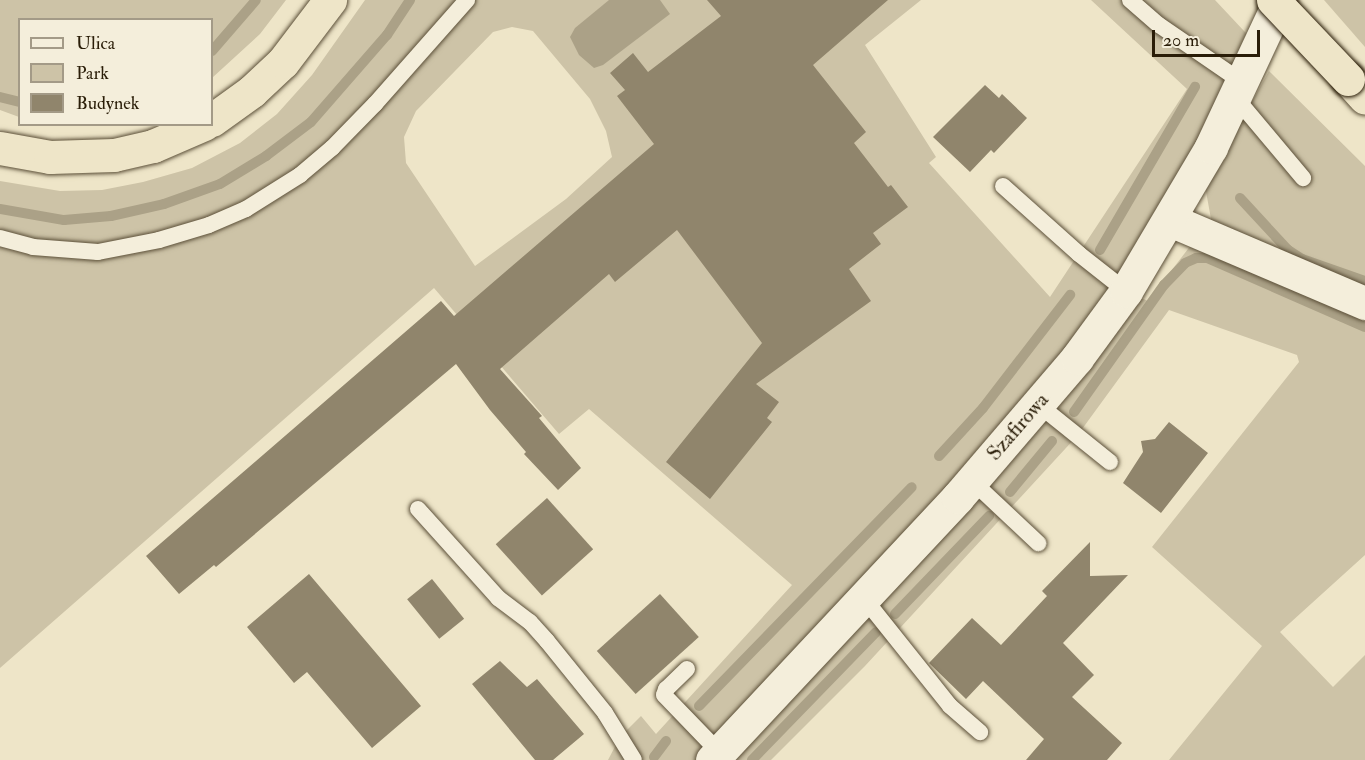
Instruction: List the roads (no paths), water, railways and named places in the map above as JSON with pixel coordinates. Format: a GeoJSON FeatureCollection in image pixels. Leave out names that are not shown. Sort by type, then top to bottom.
{"type":"FeatureCollection","features":[{"type":"Feature","properties":{"kind":"highway"},"geometry":{"type":"LineString","coordinates":[[213,119],[252,91],[283,62],[330,0]]}},
{"type":"Feature","properties":{"kind":"highway"},"geometry":{"type":"LineString","coordinates":[[1274,0],[1356,88]]}},
{"type":"Feature","properties":{"kind":"highway"},"geometry":{"type":"LineString","coordinates":[[0,148],[50,157],[114,155],[153,146],[199,126]]}},
{"type":"Feature","properties":{"kind":"street","name":"Szafirowa"},"geometry":{"type":"LineString","coordinates":[[715,756],[972,481],[1039,405],[1126,291],[1212,147],[1280,0]]}},
{"type":"Feature","properties":{"kind":"street"},"geometry":{"type":"LineString","coordinates":[[1170,220],[1365,303]]}},
{"type":"Feature","properties":{"kind":"lane"},"geometry":{"type":"LineString","coordinates":[[0,238],[33,247],[98,252],[199,228],[246,209],[300,176],[332,148],[375,104],[467,0]]}},
{"type":"Feature","properties":{"kind":"lane"},"geometry":{"type":"LineString","coordinates":[[1130,0],[1238,90],[1304,178]]}},
{"type":"Feature","properties":{"kind":"lane"},"geometry":{"type":"LineString","coordinates":[[1003,186],[1079,254],[1126,291]]}},
{"type":"Feature","properties":{"kind":"lane"},"geometry":{"type":"LineString","coordinates":[[1039,405],[1110,462]]}},
{"type":"Feature","properties":{"kind":"lane"},"geometry":{"type":"LineString","coordinates":[[972,481],[1038,543]]}},
{"type":"Feature","properties":{"kind":"lane"},"geometry":{"type":"LineString","coordinates":[[418,510],[498,598],[530,622],[547,641],[605,713],[634,760]]}},
{"type":"Feature","properties":{"kind":"lane"},"geometry":{"type":"LineString","coordinates":[[863,597],[950,706],[980,732]]}},
{"type":"Feature","properties":{"kind":"lane"},"geometry":{"type":"LineString","coordinates":[[687,669],[666,689],[664,695],[715,756]]}},
{"type":"Feature","properties":{"kind":"waterway"},"geometry":{"type":"LineString","coordinates":[[213,50],[256,0]]}},
{"type":"Feature","properties":{"kind":"waterway"},"geometry":{"type":"LineString","coordinates":[[0,209],[64,220],[111,216],[164,204],[220,184],[266,156],[311,122],[387,35],[410,0]]}},
{"type":"Feature","properties":{"kind":"waterway"},"geometry":{"type":"LineString","coordinates":[[1100,250],[1195,87]]}},
{"type":"Feature","properties":{"kind":"waterway"},"geometry":{"type":"LineString","coordinates":[[0,97],[18,102]]}},
{"type":"Feature","properties":{"kind":"waterway"},"geometry":{"type":"LineString","coordinates":[[1240,198],[1288,250],[1302,259],[1365,281]]}},
{"type":"Feature","properties":{"kind":"waterway"},"geometry":{"type":"LineString","coordinates":[[1074,412],[1164,285],[1185,263],[1196,258],[1207,258],[1365,327]]}},
{"type":"Feature","properties":{"kind":"waterway"},"geometry":{"type":"LineString","coordinates":[[939,456],[983,408],[1070,295]]}},
{"type":"Feature","properties":{"kind":"waterway"},"geometry":{"type":"LineString","coordinates":[[1010,492],[1052,441]]}},
{"type":"Feature","properties":{"kind":"waterway"},"geometry":{"type":"LineString","coordinates":[[699,706],[912,487]]}},
{"type":"Feature","properties":{"kind":"waterway"},"geometry":{"type":"LineString","coordinates":[[895,614],[989,516]]}},
{"type":"Feature","properties":{"kind":"waterway"},"geometry":{"type":"LineString","coordinates":[[752,760],[876,632]]}},
{"type":"Feature","properties":{"kind":"waterway"},"geometry":{"type":"LineString","coordinates":[[654,757],[666,741]]}}]}
